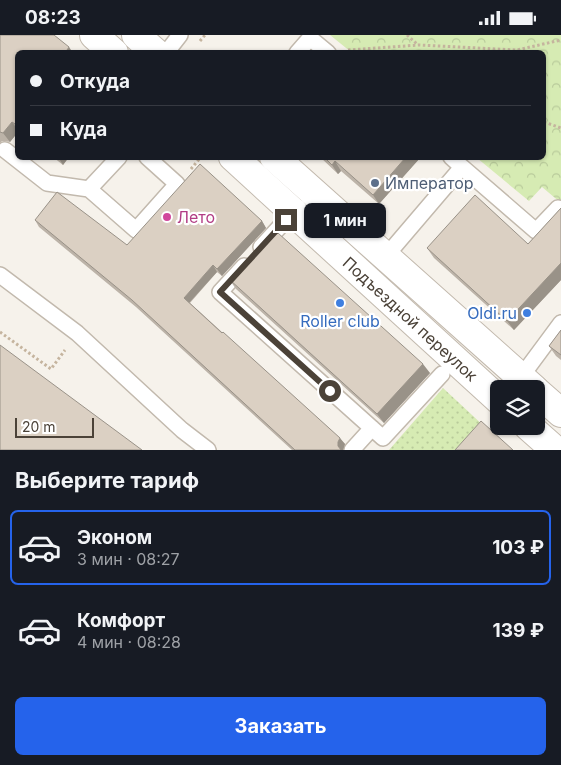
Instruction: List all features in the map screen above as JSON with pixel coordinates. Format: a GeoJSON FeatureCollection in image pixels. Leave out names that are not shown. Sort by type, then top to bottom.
{"type":"FeatureCollection","features":[{"type":"Feature","properties":{"kind":"street"},"geometry":{"type":"LineString","coordinates":[[94,35],[111,50]]}},
{"type":"Feature","properties":{"kind":"street"},"geometry":{"type":"LineString","coordinates":[[136,35],[153,50]]}},
{"type":"Feature","properties":{"kind":"street","name":"Подъездной переулок"},"geometry":{"type":"LineString","coordinates":[[236,160],[490,392]]}},
{"type":"Feature","properties":{"kind":"street","name":"Подъездной переулок"},"geometry":{"type":"LineString","coordinates":[[277,160],[386,256],[519,380]]}},
{"type":"Feature","properties":{"kind":"street","name":"Подъездной переулок"},"geometry":{"type":"LineString","coordinates":[[545,401],[561,413]]}},
{"type":"Feature","properties":{"kind":"street"},"geometry":{"type":"LineString","coordinates":[[538,435],[554,450]]}},
{"type":"Feature","properties":{"kind":"lane"},"geometry":{"type":"LineString","coordinates":[[168,50],[180,35]]}},
{"type":"Feature","properties":{"kind":"lane"},"geometry":{"type":"LineString","coordinates":[[300,50],[310,38],[324,50]]}},
{"type":"Feature","properties":{"kind":"lane"},"geometry":{"type":"LineString","coordinates":[[5,150],[15,158]]}},
{"type":"Feature","properties":{"kind":"lane"},"geometry":{"type":"LineString","coordinates":[[17,160],[46,183],[89,189],[136,230],[177,184],[150,160]]}},
{"type":"Feature","properties":{"kind":"lane"},"geometry":{"type":"LineString","coordinates":[[89,189],[116,160]]}},
{"type":"Feature","properties":{"kind":"lane"},"geometry":{"type":"LineString","coordinates":[[386,256],[457,162],[536,231],[558,208]]}},
{"type":"Feature","properties":{"kind":"lane"},"geometry":{"type":"LineString","coordinates":[[312,191],[220,292],[383,438],[442,374]]}},
{"type":"Feature","properties":{"kind":"lane"},"geometry":{"type":"LineString","coordinates":[[0,275],[77,333],[182,430],[208,450]]}},
{"type":"Feature","properties":{"kind":"lane"},"geometry":{"type":"LineString","coordinates":[[528,380],[561,323]]}},
{"type":"Feature","properties":{"kind":"lane"},"geometry":{"type":"LineString","coordinates":[[352,450],[372,428]]}},
{"type":"Feature","properties":{"kind":"path"},"geometry":{"type":"LineString","coordinates":[[407,35],[419,45]]}},
{"type":"Feature","properties":{"kind":"path"},"geometry":{"type":"LineString","coordinates":[[520,50],[561,41]]}},
{"type":"Feature","properties":{"kind":"path"},"geometry":{"type":"LineString","coordinates":[[353,50],[419,45],[500,50]]}},
{"type":"Feature","properties":{"kind":"path"},"geometry":{"type":"LineString","coordinates":[[546,123],[561,127]]}},
{"type":"Feature","properties":{"kind":"path"},"geometry":{"type":"LineString","coordinates":[[0,332],[51,369],[77,333]]}},
{"type":"Feature","properties":{"kind":"green space"},"geometry":{"type":"Polygon","coordinates":[[[330,35],[561,35],[561,203],[542,187],[529,201],[479,160],[546,160],[546,50],[349,50],[330,35]]]}},
{"type":"Feature","properties":{"kind":"green space"},"geometry":{"type":"Polygon","coordinates":[[[443,388],[486,428],[466,450],[389,450],[443,388]]]}},
{"type":"Feature","properties":{"kind":"building"},"geometry":{"type":"Polygon","coordinates":[[[0,35],[54,35],[69,47],[67,50],[15,50],[15,124],[12,122],[3,133],[0,132],[0,35]]]}},
{"type":"Feature","properties":{"kind":"building"},"geometry":{"type":"Polygon","coordinates":[[[327,160],[403,160],[373,195],[335,161],[332,165],[327,160]]]}},
{"type":"Feature","properties":{"kind":"building"},"geometry":{"type":"Polygon","coordinates":[[[200,164],[262,221],[217,269],[213,265],[184,298],[340,438],[338,446],[341,450],[295,450],[132,300],[35,220],[57,192],[127,245],[200,164]]]}},
{"type":"Feature","properties":{"kind":"building"},"geometry":{"type":"Polygon","coordinates":[[[475,195],[528,244],[561,208],[561,263],[507,321],[427,248],[475,195]]]}},
{"type":"Feature","properties":{"kind":"building"},"geometry":{"type":"Polygon","coordinates":[[[273,231],[278,233],[423,364],[377,414],[229,279],[273,231]]]}},
{"type":"Feature","properties":{"kind":"building"},"geometry":{"type":"Polygon","coordinates":[[[561,330],[561,355],[549,346],[561,330]]]}},
{"type":"Feature","properties":{"kind":"building"},"geometry":{"type":"Polygon","coordinates":[[[0,345],[142,450],[0,450],[0,345]]]}},
{"type":"Feature","properties":{"kind":"building"},"geometry":{"type":"Polygon","coordinates":[[[481,421],[490,429],[490,435],[496,435],[513,450],[455,450],[481,421]]]}},
{"type":"Feature","properties":{"kind":"place","name":"Император"},"geometry":{"type":"Point","coordinates":[375,183]}},
{"type":"Feature","properties":{"kind":"place","name":"Лето"},"geometry":{"type":"Point","coordinates":[167,217]}},
{"type":"Feature","properties":{"kind":"place","name":"Roller club"},"geometry":{"type":"Point","coordinates":[340,303]}},
{"type":"Feature","properties":{"kind":"place","name":"Oldi.ru"},"geometry":{"type":"Point","coordinates":[527,313]}},
{"type":"Feature","properties":{"kind":"route"},"geometry":{"type":"LineString","coordinates":[[286,220],[220,292],[330,391]]}}]}
